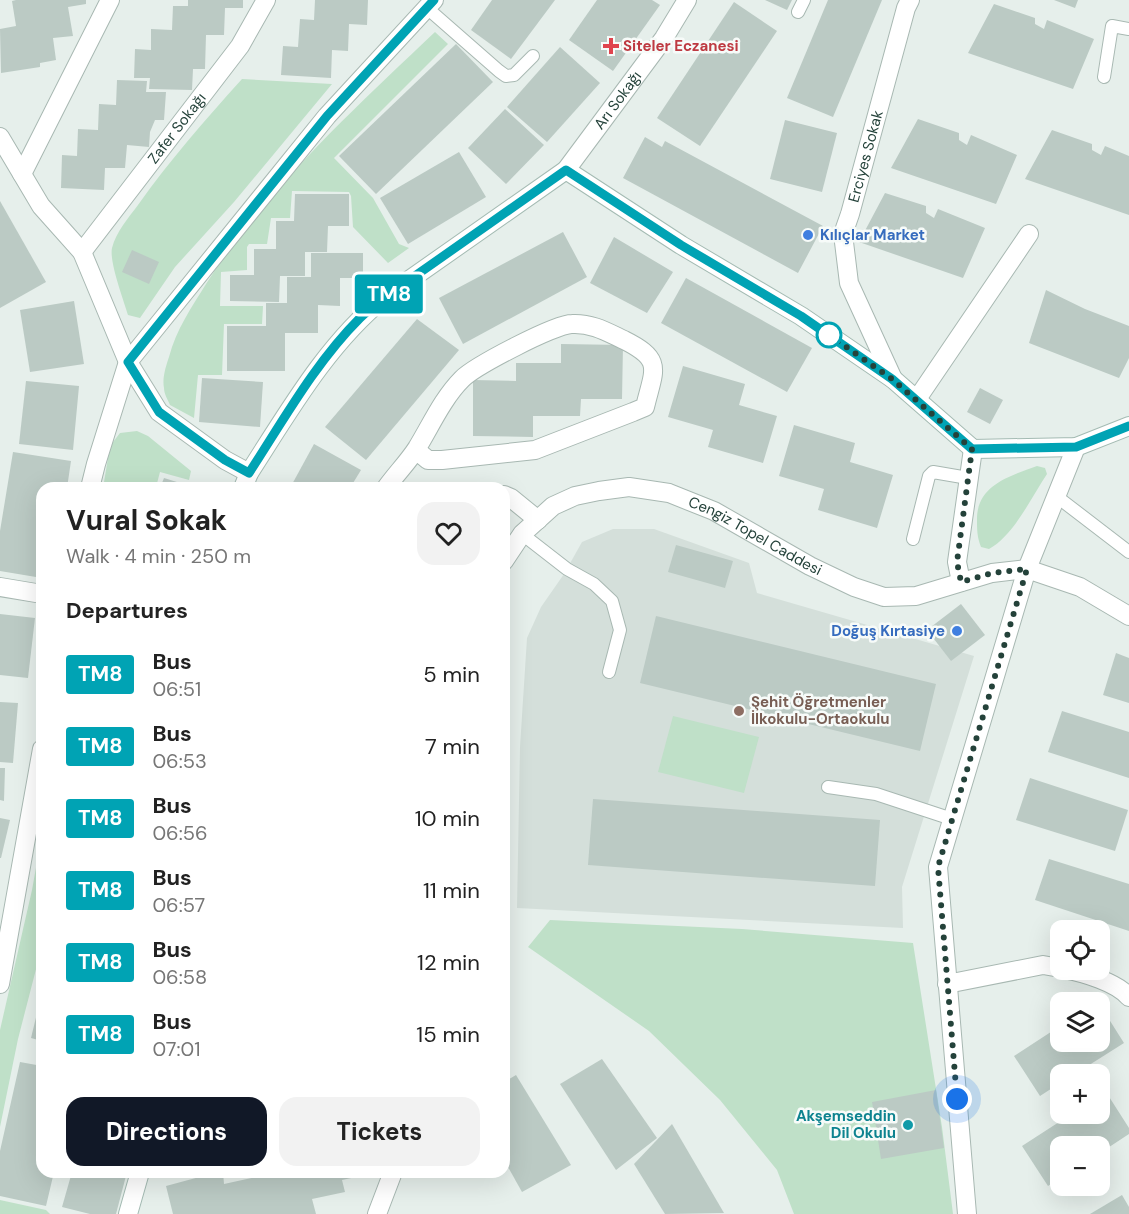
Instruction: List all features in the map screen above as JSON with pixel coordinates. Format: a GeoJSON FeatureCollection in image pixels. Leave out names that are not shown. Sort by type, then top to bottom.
{"type":"FeatureCollection","features":[{"type":"Feature","properties":{"kind":"street"},"geometry":{"type":"LineString","coordinates":[[22,174],[110,0]]}},
{"type":"Feature","properties":{"kind":"street","name":"Zafer Sokağı"},"geometry":{"type":"LineString","coordinates":[[82,252],[240,46],[266,0]]}},
{"type":"Feature","properties":{"kind":"street","name":"Arı Sokağı"},"geometry":{"type":"LineString","coordinates":[[566,170],[664,38],[687,0]]}},
{"type":"Feature","properties":{"kind":"street","name":"Erciyes Sokak"},"geometry":{"type":"LineString","coordinates":[[892,379],[849,283],[843,234],[910,0]]}},
{"type":"Feature","properties":{"kind":"street"},"geometry":{"type":"LineString","coordinates":[[92,482],[128,362],[327,116],[430,4]]}},
{"type":"Feature","properties":{"kind":"street"},"geometry":{"type":"LineString","coordinates":[[0,137],[41,206],[82,252],[128,362],[159,412],[225,460],[246,480],[303,391],[335,346],[361,317],[385,297],[566,170],[681,245],[801,316],[892,379],[972,449],[1076,447],[1129,426]]}},
{"type":"Feature","properties":{"kind":"street"},"geometry":{"type":"LineString","coordinates":[[917,399],[1029,234]]}},
{"type":"Feature","properties":{"kind":"street"},"geometry":{"type":"LineString","coordinates":[[395,482],[444,402],[463,378],[548,330],[571,324],[595,326],[640,348],[651,358],[654,367],[645,406],[633,412],[535,450],[429,460],[416,450]]}},
{"type":"Feature","properties":{"kind":"street"},"geometry":{"type":"LineString","coordinates":[[967,1214],[938,867],[1027,569],[1076,447]]}},
{"type":"Feature","properties":{"kind":"street"},"geometry":{"type":"LineString","coordinates":[[961,582],[957,562],[972,449]]}},
{"type":"Feature","properties":{"kind":"street","name":"Cengiz Topel Caddesi"},"geometry":{"type":"LineString","coordinates":[[510,552],[522,534],[553,506],[574,496],[599,490],[629,487],[669,494],[714,511],[810,566],[854,587],[884,597],[916,596],[992,573],[1027,569]]}},
{"type":"Feature","properties":{"kind":"street"},"geometry":{"type":"LineString","coordinates":[[510,498],[538,520]]}},
{"type":"Feature","properties":{"kind":"street"},"geometry":{"type":"LineString","coordinates":[[1027,569],[1080,587],[1129,616]]}},
{"type":"Feature","properties":{"kind":"street"},"geometry":{"type":"LineString","coordinates":[[0,587],[36,593]]}},
{"type":"Feature","properties":{"kind":"street"},"geometry":{"type":"LineString","coordinates":[[0,984],[36,788]]}},
{"type":"Feature","properties":{"kind":"street"},"geometry":{"type":"LineString","coordinates":[[947,984],[1043,965],[1050,966]]}},
{"type":"Feature","properties":{"kind":"street"},"geometry":{"type":"LineString","coordinates":[[1098,980],[1123,991],[1129,997]]}},
{"type":"Feature","properties":{"kind":"street"},"geometry":{"type":"LineString","coordinates":[[128,1214],[138,1178]]}},
{"type":"Feature","properties":{"kind":"street"},"geometry":{"type":"LineString","coordinates":[[376,1214],[391,1178]]}},
{"type":"Feature","properties":{"kind":"lane"},"geometry":{"type":"LineString","coordinates":[[798,12],[804,0]]}},
{"type":"Feature","properties":{"kind":"lane"},"geometry":{"type":"LineString","coordinates":[[430,4],[506,76],[514,75],[533,56]]}},
{"type":"Feature","properties":{"kind":"lane"},"geometry":{"type":"LineString","coordinates":[[1104,77],[1112,26],[1129,29]]}},
{"type":"Feature","properties":{"kind":"lane"},"geometry":{"type":"LineString","coordinates":[[913,539],[929,476],[933,472],[968,478]]}},
{"type":"Feature","properties":{"kind":"lane"},"geometry":{"type":"LineString","coordinates":[[1056,496],[1129,552]]}},
{"type":"Feature","properties":{"kind":"lane"},"geometry":{"type":"LineString","coordinates":[[522,534],[567,570],[594,584],[612,601],[620,630],[609,672]]}},
{"type":"Feature","properties":{"kind":"lane"},"geometry":{"type":"LineString","coordinates":[[828,787],[876,794],[952,819]]}},
{"type":"Feature","properties":{"kind":"shaded area","name":"Şehit Öğretmenler İlkokulu-Ortaokulu"},"geometry":{"type":"Polygon","coordinates":[[[613,529],[654,529],[749,563],[757,593],[974,656],[902,887],[903,928],[517,908],[520,747],[527,638],[541,607],[564,574],[582,542],[613,529]]]}},
{"type":"Feature","properties":{"kind":"green space"},"geometry":{"type":"Polygon","coordinates":[[[435,32],[448,44],[334,158],[373,198],[399,244],[409,248],[388,263],[353,227],[349,192],[292,191],[290,218],[271,218],[267,244],[249,244],[247,270],[221,272],[220,306],[263,306],[262,324],[224,324],[222,375],[198,375],[194,418],[170,405],[165,392],[164,380],[176,338],[195,302],[230,249],[256,215],[313,151],[435,32]]]}},
{"type":"Feature","properties":{"kind":"green space"},"geometry":{"type":"Polygon","coordinates":[[[242,79],[332,84],[234,202],[175,267],[140,318],[128,315],[113,262],[112,248],[116,236],[175,156],[242,79]]]}},
{"type":"Feature","properties":{"kind":"green space"},"geometry":{"type":"Polygon","coordinates":[[[137,431],[148,436],[191,471],[189,480],[160,472],[157,482],[104,482],[110,446],[120,433],[137,431]]]}},
{"type":"Feature","properties":{"kind":"green space"},"geometry":{"type":"Polygon","coordinates":[[[1037,466],[1045,468],[1047,474],[1021,515],[998,543],[989,549],[981,547],[977,519],[978,507],[983,498],[989,490],[1006,478],[1037,466]]]}},
{"type":"Feature","properties":{"kind":"green space"},"geometry":{"type":"Polygon","coordinates":[[[673,716],[759,737],[744,793],[658,772],[673,716]]]}},
{"type":"Feature","properties":{"kind":"green space"},"geometry":{"type":"Polygon","coordinates":[[[36,868],[36,969],[18,1039],[0,1127],[0,1030],[36,868]]]}},
{"type":"Feature","properties":{"kind":"green space"},"geometry":{"type":"Polygon","coordinates":[[[550,920],[742,929],[913,943],[942,1127],[953,1214],[794,1214],[777,1170],[720,1100],[649,1031],[528,947],[550,920]]]}},
{"type":"Feature","properties":{"kind":"green space"},"geometry":{"type":"Polygon","coordinates":[[[0,1200],[46,1210],[50,1214],[0,1214],[0,1200]]]}},
{"type":"Feature","properties":{"kind":"building"},"geometry":{"type":"Polygon","coordinates":[[[86,0],[86,4],[68,7],[73,36],[53,38],[56,60],[40,63],[40,67],[1,73],[0,29],[16,26],[12,1],[86,0]]]}},
{"type":"Feature","properties":{"kind":"building"},"geometry":{"type":"Polygon","coordinates":[[[188,0],[243,0],[243,8],[225,8],[224,35],[206,35],[205,69],[193,69],[192,90],[149,89],[150,78],[134,78],[135,49],[151,50],[151,29],[172,30],[173,6],[188,6],[188,0]]]}},
{"type":"Feature","properties":{"kind":"building"},"geometry":{"type":"Polygon","coordinates":[[[315,0],[368,0],[367,25],[349,24],[348,51],[332,50],[331,78],[281,75],[283,46],[298,47],[300,19],[314,20],[315,0]]]}},
{"type":"Feature","properties":{"kind":"building"},"geometry":{"type":"Polygon","coordinates":[[[492,0],[555,0],[511,59],[471,30],[492,0]]]}},
{"type":"Feature","properties":{"kind":"building"},"geometry":{"type":"Polygon","coordinates":[[[597,0],[652,0],[660,5],[613,71],[569,40],[597,0]]]}},
{"type":"Feature","properties":{"kind":"building"},"geometry":{"type":"Polygon","coordinates":[[[765,0],[792,0],[787,10],[765,0]]]}},
{"type":"Feature","properties":{"kind":"building"},"geometry":{"type":"Polygon","coordinates":[[[828,0],[882,0],[833,117],[787,98],[828,0]]]}},
{"type":"Feature","properties":{"kind":"building"},"geometry":{"type":"Polygon","coordinates":[[[1054,0],[1078,0],[1075,8],[1054,0]]]}},
{"type":"Feature","properties":{"kind":"building"},"geometry":{"type":"Polygon","coordinates":[[[734,2],[777,31],[700,146],[657,118],[734,2]]]}},
{"type":"Feature","properties":{"kind":"building"},"geometry":{"type":"Polygon","coordinates":[[[994,4],[1035,18],[1035,24],[1044,29],[1047,20],[1094,39],[1073,89],[968,53],[994,4]]]}},
{"type":"Feature","properties":{"kind":"building"},"geometry":{"type":"Polygon","coordinates":[[[456,44],[493,82],[376,194],[339,156],[456,44]]]}},
{"type":"Feature","properties":{"kind":"building"},"geometry":{"type":"Polygon","coordinates":[[[560,47],[600,83],[547,142],[507,107],[560,47]]]}},
{"type":"Feature","properties":{"kind":"building"},"geometry":{"type":"Polygon","coordinates":[[[117,80],[147,81],[146,92],[166,92],[164,120],[155,120],[150,132],[149,147],[127,145],[125,168],[105,168],[104,190],[61,188],[62,155],[77,156],[78,129],[98,130],[99,104],[116,105],[117,80]]]}},
{"type":"Feature","properties":{"kind":"building"},"geometry":{"type":"Polygon","coordinates":[[[505,109],[544,145],[506,184],[468,148],[505,109]]]}},
{"type":"Feature","properties":{"kind":"building"},"geometry":{"type":"Polygon","coordinates":[[[918,119],[959,133],[959,140],[967,145],[971,135],[1017,155],[996,204],[891,168],[918,119]]]}},
{"type":"Feature","properties":{"kind":"building"},"geometry":{"type":"Polygon","coordinates":[[[785,120],[837,133],[822,192],[770,179],[785,120]]]}},
{"type":"Feature","properties":{"kind":"building"},"geometry":{"type":"Polygon","coordinates":[[[1052,130],[1092,144],[1092,150],[1101,155],[1105,146],[1129,156],[1129,215],[1025,179],[1052,130]]]}},
{"type":"Feature","properties":{"kind":"building"},"geometry":{"type":"Polygon","coordinates":[[[645,137],[662,147],[665,141],[823,226],[798,273],[623,178],[645,137]]]}},
{"type":"Feature","properties":{"kind":"building"},"geometry":{"type":"Polygon","coordinates":[[[459,152],[486,197],[408,244],[380,198],[459,152]]]}},
{"type":"Feature","properties":{"kind":"building"},"geometry":{"type":"Polygon","coordinates":[[[885,193],[926,206],[926,213],[934,218],[938,209],[985,228],[963,278],[859,242],[885,193]]]}},
{"type":"Feature","properties":{"kind":"building"},"geometry":{"type":"Polygon","coordinates":[[[295,194],[349,194],[349,226],[328,226],[327,252],[305,252],[305,276],[280,276],[279,302],[230,301],[230,275],[254,275],[254,249],[276,249],[276,221],[294,221],[295,194]]]}},
{"type":"Feature","properties":{"kind":"building"},"geometry":{"type":"Polygon","coordinates":[[[0,201],[46,282],[0,308],[0,201]]]}},
{"type":"Feature","properties":{"kind":"building"},"geometry":{"type":"Polygon","coordinates":[[[563,232],[587,277],[463,344],[439,298],[563,232]]]}},
{"type":"Feature","properties":{"kind":"building"},"geometry":{"type":"Polygon","coordinates":[[[614,237],[673,272],[647,313],[590,283],[614,237]]]}},
{"type":"Feature","properties":{"kind":"building"},"geometry":{"type":"Polygon","coordinates":[[[132,250],[159,262],[149,284],[122,272],[132,250]]]}},
{"type":"Feature","properties":{"kind":"building"},"geometry":{"type":"Polygon","coordinates":[[[311,253],[363,253],[363,278],[340,278],[340,306],[318,305],[318,333],[285,333],[285,371],[227,371],[227,326],[266,326],[266,303],[287,303],[287,277],[311,277],[311,253]]]}},
{"type":"Feature","properties":{"kind":"building"},"geometry":{"type":"Polygon","coordinates":[[[686,278],[812,348],[787,392],[661,323],[686,278]]]}},
{"type":"Feature","properties":{"kind":"building"},"geometry":{"type":"Polygon","coordinates":[[[1046,290],[1085,309],[1129,326],[1129,358],[1119,378],[1029,343],[1046,290]]]}},
{"type":"Feature","properties":{"kind":"building"},"geometry":{"type":"Polygon","coordinates":[[[74,301],[84,364],[30,372],[20,310],[74,301]]]}},
{"type":"Feature","properties":{"kind":"building"},"geometry":{"type":"Polygon","coordinates":[[[417,319],[459,350],[366,460],[325,427],[417,319]]]}},
{"type":"Feature","properties":{"kind":"building"},"geometry":{"type":"Polygon","coordinates":[[[561,344],[623,345],[622,399],[581,399],[580,416],[533,416],[533,437],[473,436],[473,380],[516,381],[516,363],[561,363],[561,344]]]}},
{"type":"Feature","properties":{"kind":"building"},"geometry":{"type":"Polygon","coordinates":[[[683,366],[745,384],[739,405],[777,416],[763,463],[708,447],[713,430],[668,417],[683,366]]]}},
{"type":"Feature","properties":{"kind":"building"},"geometry":{"type":"Polygon","coordinates":[[[202,378],[263,382],[260,427],[199,422],[202,378]]]}},
{"type":"Feature","properties":{"kind":"building"},"geometry":{"type":"Polygon","coordinates":[[[26,381],[79,386],[73,450],[19,444],[26,381]]]}},
{"type":"Feature","properties":{"kind":"building"},"geometry":{"type":"Polygon","coordinates":[[[980,388],[1003,400],[990,424],[967,412],[980,388]]]}},
{"type":"Feature","properties":{"kind":"building"},"geometry":{"type":"Polygon","coordinates":[[[794,425],[855,443],[850,462],[893,475],[877,528],[818,510],[824,489],[779,476],[794,425]]]}},
{"type":"Feature","properties":{"kind":"building"},"geometry":{"type":"Polygon","coordinates":[[[314,444],[361,470],[354,482],[293,482],[314,444]]]}},
{"type":"Feature","properties":{"kind":"building"},"geometry":{"type":"Polygon","coordinates":[[[13,452],[71,461],[68,482],[36,482],[36,577],[0,571],[0,531],[13,452]]]}},
{"type":"Feature","properties":{"kind":"building"},"geometry":{"type":"Polygon","coordinates":[[[164,478],[177,482],[162,482],[164,478]]]}},
{"type":"Feature","properties":{"kind":"building"},"geometry":{"type":"Polygon","coordinates":[[[676,545],[733,561],[725,588],[668,572],[676,545]]]}},
{"type":"Feature","properties":{"kind":"building"},"geometry":{"type":"Polygon","coordinates":[[[961,604],[985,635],[951,661],[927,630],[961,604]]]}},
{"type":"Feature","properties":{"kind":"building"},"geometry":{"type":"Polygon","coordinates":[[[0,614],[35,618],[28,678],[0,675],[0,614]]]}},
{"type":"Feature","properties":{"kind":"building"},"geometry":{"type":"Polygon","coordinates":[[[656,616],[936,684],[920,751],[640,683],[656,616]]]}},
{"type":"Feature","properties":{"kind":"building"},"geometry":{"type":"Polygon","coordinates":[[[1116,653],[1129,658],[1129,703],[1103,695],[1116,653]]]}},
{"type":"Feature","properties":{"kind":"building"},"geometry":{"type":"Polygon","coordinates":[[[0,702],[18,703],[13,763],[0,762],[0,702]]]}},
{"type":"Feature","properties":{"kind":"building"},"geometry":{"type":"Polygon","coordinates":[[[1062,711],[1129,732],[1129,778],[1048,752],[1062,711]]]}},
{"type":"Feature","properties":{"kind":"building"},"geometry":{"type":"Polygon","coordinates":[[[0,768],[5,768],[4,801],[0,800],[0,768]]]}},
{"type":"Feature","properties":{"kind":"building"},"geometry":{"type":"Polygon","coordinates":[[[1030,778],[1128,810],[1115,851],[1016,820],[1030,778]]]}},
{"type":"Feature","properties":{"kind":"building"},"geometry":{"type":"Polygon","coordinates":[[[593,799],[880,820],[875,886],[588,865],[593,799]]]}},
{"type":"Feature","properties":{"kind":"building"},"geometry":{"type":"Polygon","coordinates":[[[0,818],[10,820],[1,858],[0,858],[0,818]]]}},
{"type":"Feature","properties":{"kind":"building"},"geometry":{"type":"Polygon","coordinates":[[[1049,859],[1129,884],[1129,931],[1110,925],[1110,920],[1096,920],[1035,900],[1049,859]]]}},
{"type":"Feature","properties":{"kind":"building"},"geometry":{"type":"Polygon","coordinates":[[[36,1018],[36,1039],[31,1038],[36,1018]]]}},
{"type":"Feature","properties":{"kind":"building"},"geometry":{"type":"Polygon","coordinates":[[[1110,1021],[1124,1043],[1110,1052],[1110,1021]]]}},
{"type":"Feature","properties":{"kind":"building"},"geometry":{"type":"Polygon","coordinates":[[[1050,1033],[1050,1052],[1110,1052],[1091,1064],[1050,1064],[1050,1090],[1040,1096],[1014,1056],[1050,1033]]]}},
{"type":"Feature","properties":{"kind":"building"},"geometry":{"type":"Polygon","coordinates":[[[602,1059],[657,1138],[616,1170],[560,1084],[602,1059]]]}},
{"type":"Feature","properties":{"kind":"building"},"geometry":{"type":"Polygon","coordinates":[[[20,1062],[36,1065],[36,1178],[53,1178],[46,1206],[0,1196],[0,1151],[20,1062]]]}},
{"type":"Feature","properties":{"kind":"building"},"geometry":{"type":"Polygon","coordinates":[[[516,1075],[571,1165],[522,1192],[510,1171],[510,1078],[516,1075]]]}},
{"type":"Feature","properties":{"kind":"building","name":"Akşemseddin Dil Okulu"},"geometry":{"type":"Polygon","coordinates":[[[936,1090],[944,1148],[881,1159],[872,1102],[936,1090]]]}},
{"type":"Feature","properties":{"kind":"building"},"geometry":{"type":"Polygon","coordinates":[[[1110,1098],[1129,1128],[1129,1134],[1110,1146],[1110,1136],[1050,1136],[1050,1185],[1048,1186],[1022,1146],[1056,1124],[1110,1124],[1110,1098]]]}},
{"type":"Feature","properties":{"kind":"building"},"geometry":{"type":"Polygon","coordinates":[[[672,1124],[724,1213],[665,1214],[634,1164],[672,1124]]]}},
{"type":"Feature","properties":{"kind":"building"},"geometry":{"type":"Polygon","coordinates":[[[70,1178],[125,1178],[116,1214],[90,1214],[62,1207],[70,1178]]]}},
{"type":"Feature","properties":{"kind":"building"},"geometry":{"type":"Polygon","coordinates":[[[196,1178],[224,1178],[224,1184],[251,1178],[351,1178],[342,1180],[345,1192],[312,1199],[316,1214],[173,1214],[166,1186],[196,1178]]]}},
{"type":"Feature","properties":{"kind":"building"},"geometry":{"type":"Polygon","coordinates":[[[1122,1195],[1129,1207],[1129,1214],[1090,1214],[1122,1195]]]}},
{"type":"Feature","properties":{"kind":"bus line","name":"TM8"},"geometry":{"type":"LineString","coordinates":[[434,0],[327,116],[128,362],[159,412],[225,460],[249,473],[335,346],[361,317],[385,297],[566,170],[681,245],[801,316],[892,379],[972,449],[1076,447],[1129,426]]}},
{"type":"Feature","properties":{"kind":"place","name":"Siteler Eczanesi"},"geometry":{"type":"Point","coordinates":[611,46]}},
{"type":"Feature","properties":{"kind":"place","name":"Kılıçlar Market"},"geometry":{"type":"Point","coordinates":[808,235]}},
{"type":"Feature","properties":{"kind":"place","name":"Doğuş Kırtasiye"},"geometry":{"type":"Point","coordinates":[957,631]}},
{"type":"Feature","properties":{"kind":"place","name":"Şehit Öğretmenler İlkokulu-Ortaokulu"},"geometry":{"type":"Point","coordinates":[739,711]}},
{"type":"Feature","properties":{"kind":"place","name":"Akşemseddin Dil Okulu"},"geometry":{"type":"Point","coordinates":[908,1125]}},
{"type":"Feature","properties":{"kind":"route"},"geometry":{"type":"LineString","coordinates":[[829,335],[892,379],[972,449],[957,562],[961,582],[992,573],[1027,569],[938,867],[957,1099]]}}]}
